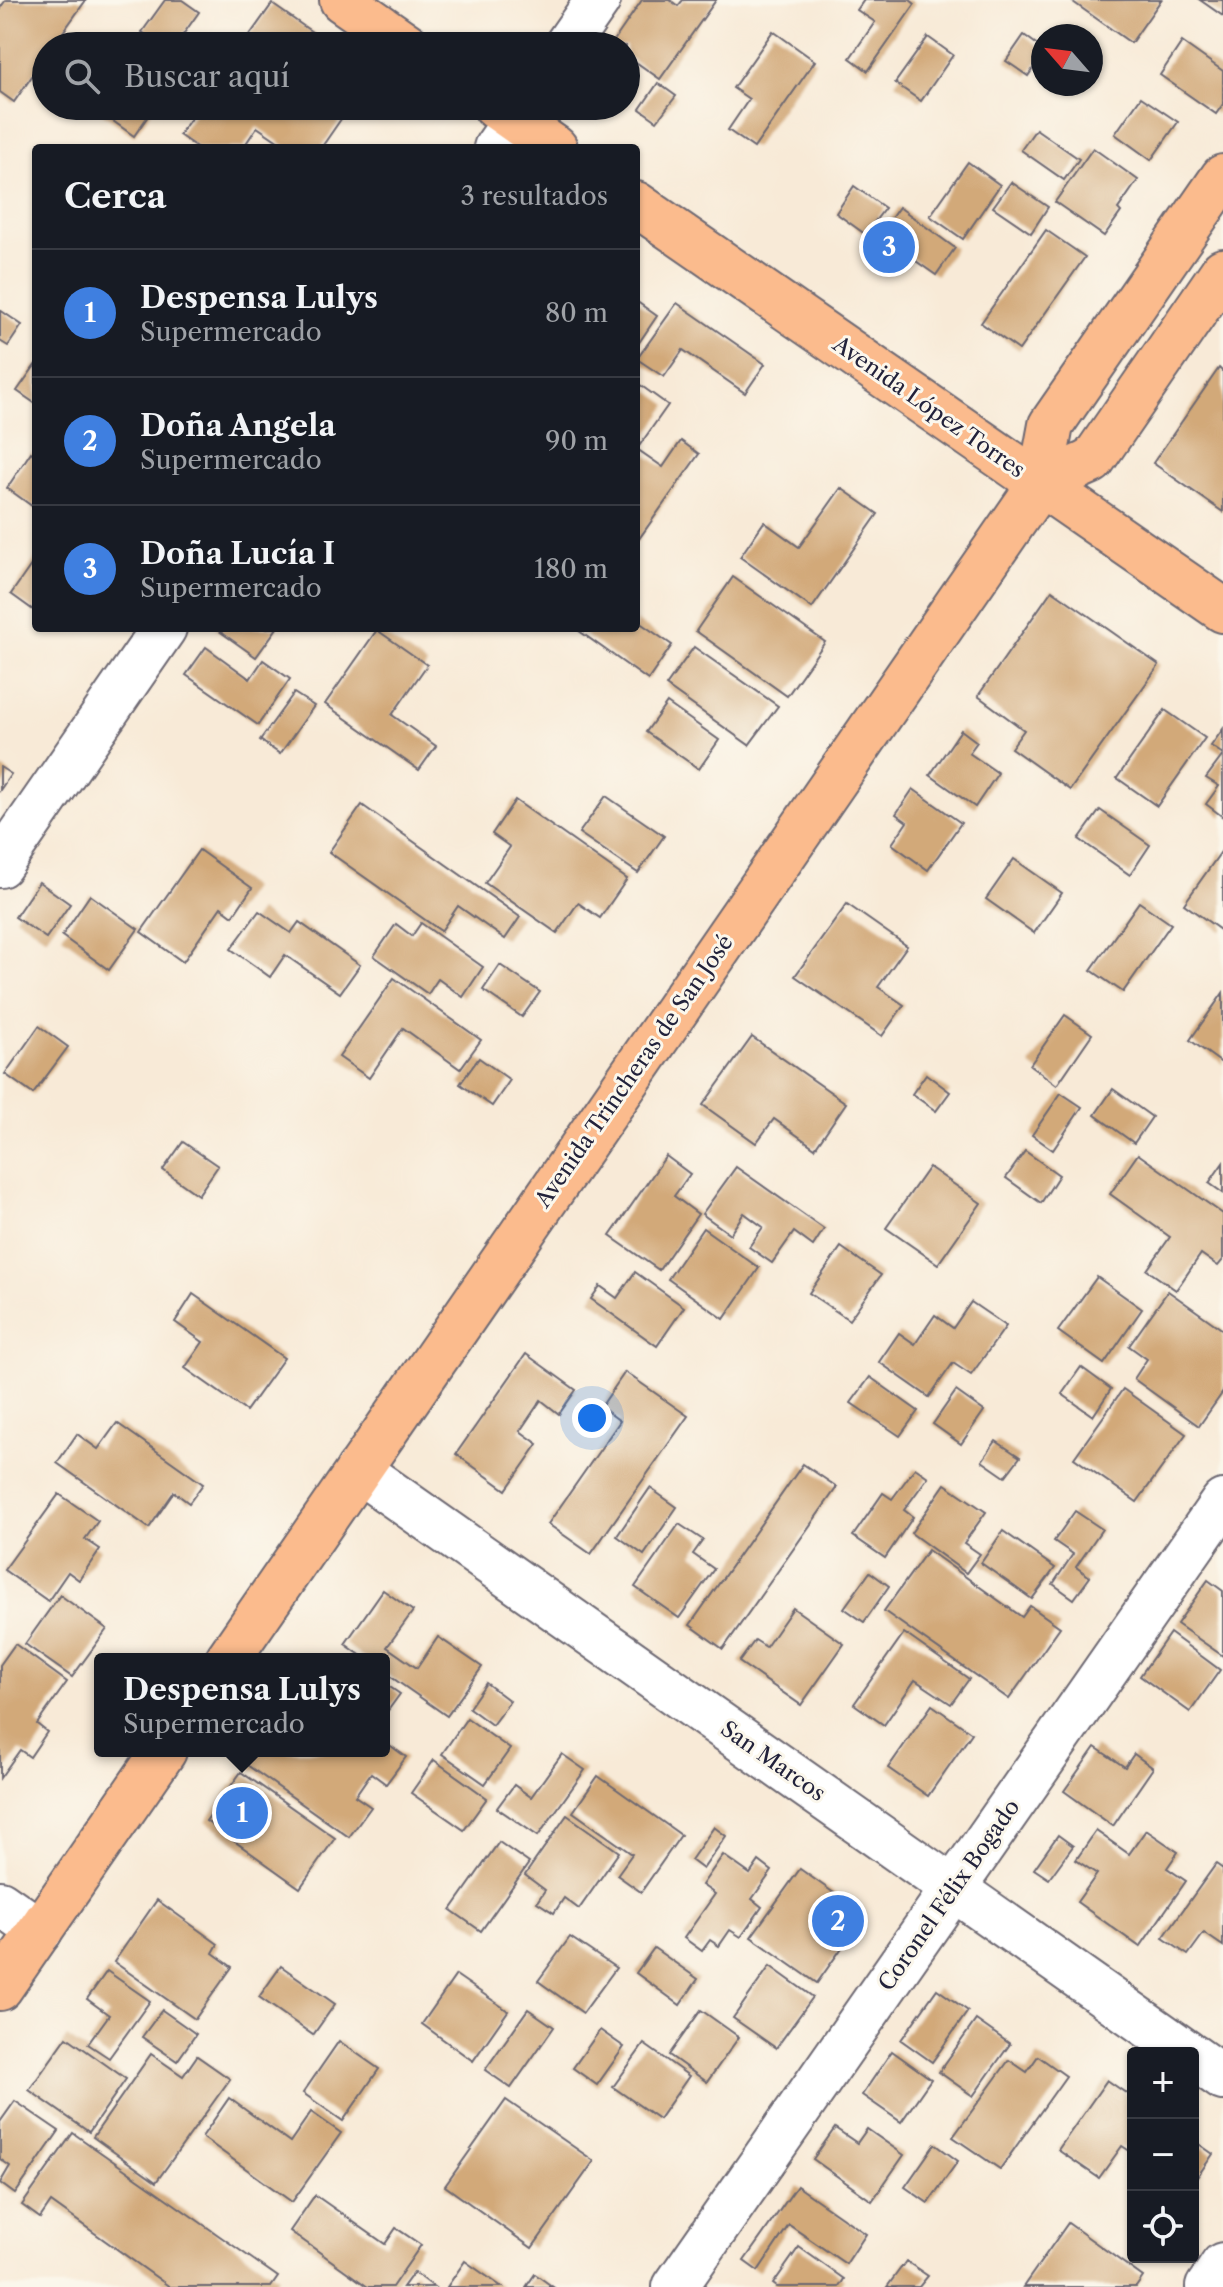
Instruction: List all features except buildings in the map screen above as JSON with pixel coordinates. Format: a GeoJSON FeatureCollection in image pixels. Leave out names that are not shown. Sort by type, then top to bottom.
{"type":"FeatureCollection","features":[{"type":"Feature","properties":{"kind":"main road"},"geometry":{"type":"LineString","coordinates":[[342,0],[388,32]]}},
{"type":"Feature","properties":{"kind":"main road"},"geometry":{"type":"LineString","coordinates":[[508,120],[548,144]]}},
{"type":"Feature","properties":{"kind":"main road"},"geometry":{"type":"LineString","coordinates":[[1040,484],[1051,425],[1223,177]]}},
{"type":"Feature","properties":{"kind":"main road","name":"Avenida López Torres"},"geometry":{"type":"LineString","coordinates":[[640,207],[1223,610]]}},
{"type":"Feature","properties":{"kind":"main road"},"geometry":{"type":"LineString","coordinates":[[1040,484],[1092,461],[1223,271]]}},
{"type":"Feature","properties":{"kind":"main road","name":"Avenida Trincheras de San José"},"geometry":{"type":"LineString","coordinates":[[232,1653],[1040,484]]}},
{"type":"Feature","properties":{"kind":"main road"},"geometry":{"type":"LineString","coordinates":[[0,1988],[160,1757]]}},
{"type":"Feature","properties":{"kind":"street"},"geometry":{"type":"LineString","coordinates":[[576,32],[598,0]]}},
{"type":"Feature","properties":{"kind":"street"},"geometry":{"type":"LineString","coordinates":[[0,865],[161,632]]}},
{"type":"Feature","properties":{"kind":"street","name":"San Marcos"},"geometry":{"type":"LineString","coordinates":[[358,1470],[1178,2047]]}},
{"type":"Feature","properties":{"kind":"street","name":"Coronel Félix Bogado"},"geometry":{"type":"LineString","coordinates":[[675,2287],[1223,1502]]}},
{"type":"Feature","properties":{"kind":"street"},"geometry":{"type":"LineString","coordinates":[[0,1903],[40,1931]]}},
{"type":"Feature","properties":{"kind":"street"},"geometry":{"type":"LineString","coordinates":[[1199,2061],[1223,2078]]}},
{"type":"Feature","properties":{"kind":"street"},"geometry":{"type":"LineString","coordinates":[[1208,2287],[1223,2265]]}},
{"type":"Feature","properties":{"kind":"place","name":"Doña Lucía I"},"geometry":{"type":"Point","coordinates":[889,247]}},
{"type":"Feature","properties":{"kind":"place","name":"Despensa Lulys"},"geometry":{"type":"Point","coordinates":[242,1813]}},
{"type":"Feature","properties":{"kind":"place","name":"Doña Angela"},"geometry":{"type":"Point","coordinates":[838,1921]}}]}
